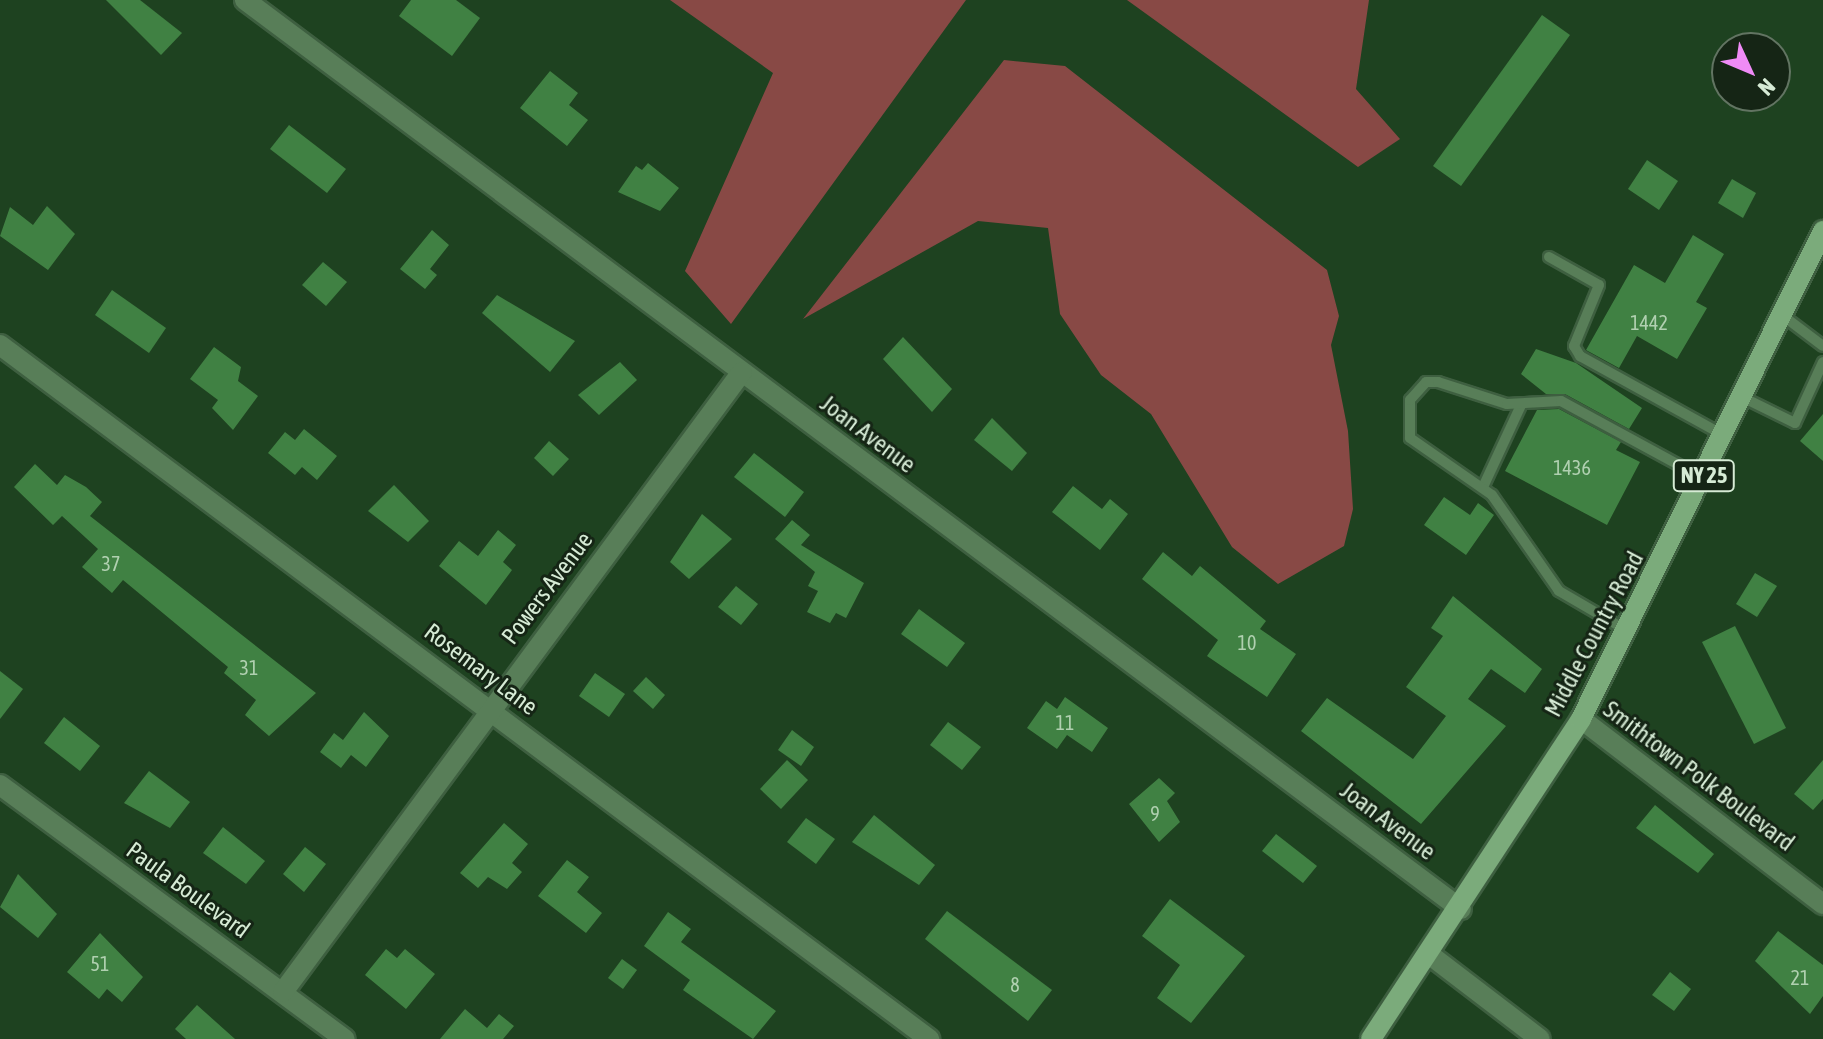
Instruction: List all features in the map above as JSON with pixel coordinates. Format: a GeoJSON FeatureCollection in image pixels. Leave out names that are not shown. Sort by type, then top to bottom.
{"type":"FeatureCollection","features":[{"type":"Feature","properties":{"kind":"main road","name":"Middle Country Road"},"geometry":{"type":"LineString","coordinates":[[1371,1039],[1461,909],[1581,719],[1823,231]]}},
{"type":"Feature","properties":{"kind":"street","name":"Joan Avenue"},"geometry":{"type":"LineString","coordinates":[[245,0],[1461,909]]}},
{"type":"Feature","properties":{"kind":"street","name":"Rosemary Lane"},"geometry":{"type":"LineString","coordinates":[[0,345],[489,707],[929,1039]]}},
{"type":"Feature","properties":{"kind":"street","name":"Powers Avenue"},"geometry":{"type":"LineString","coordinates":[[283,992],[489,707],[742,372]]}},
{"type":"Feature","properties":{"kind":"street","name":"Smithtown Polk Boulevard"},"geometry":{"type":"LineString","coordinates":[[1581,719],[1823,904]]}},
{"type":"Feature","properties":{"kind":"street","name":"Paula Boulevard"},"geometry":{"type":"LineString","coordinates":[[0,785],[344,1039]]}},
{"type":"Feature","properties":{"kind":"street"},"geometry":{"type":"LineString","coordinates":[[1430,955],[1540,1039]]}},
{"type":"Feature","properties":{"kind":"lane"},"geometry":{"type":"LineString","coordinates":[[1549,257],[1599,285],[1574,346],[1580,356],[1723,435]]}},
{"type":"Feature","properties":{"kind":"lane"},"geometry":{"type":"LineString","coordinates":[[1782,315],[1823,346]]}},
{"type":"Feature","properties":{"kind":"lane"},"geometry":{"type":"LineString","coordinates":[[1742,397],[1795,423],[1823,362]]}},
{"type":"Feature","properties":{"kind":"lane"},"geometry":{"type":"LineString","coordinates":[[1626,630],[1559,591],[1483,487],[1410,438],[1410,400],[1426,382],[1438,382],[1521,405],[1561,401],[1703,478]]}},
{"type":"Feature","properties":{"kind":"lane"},"geometry":{"type":"LineString","coordinates":[[1483,487],[1521,405]]}},
{"type":"Feature","properties":{"kind":"shaded area"},"geometry":{"type":"Polygon","coordinates":[[[670,0],[966,0],[731,324],[685,271],[773,73],[670,0]]]}},
{"type":"Feature","properties":{"kind":"shaded area"},"geometry":{"type":"Polygon","coordinates":[[[1127,0],[1369,0],[1356,89],[1400,139],[1358,167],[1127,0]]]}},
{"type":"Feature","properties":{"kind":"shaded area"},"geometry":{"type":"Polygon","coordinates":[[[1004,60],[1065,66],[1327,270],[1339,316],[1331,345],[1348,431],[1353,509],[1344,546],[1278,584],[1232,547],[1151,414],[1101,375],[1060,314],[1048,228],[978,221],[803,319],[1004,60]]]}},
{"type":"Feature","properties":{"kind":"building"},"geometry":{"type":"Polygon","coordinates":[[[106,0],[140,0],[182,33],[161,55],[106,0]]]}},
{"type":"Feature","properties":{"kind":"building"},"geometry":{"type":"Polygon","coordinates":[[[411,0],[456,0],[480,18],[452,56],[399,16],[411,0]]]}},
{"type":"Feature","properties":{"kind":"building"},"geometry":{"type":"Polygon","coordinates":[[[1542,15],[1570,35],[1461,186],[1433,166],[1542,15]]]}},
{"type":"Feature","properties":{"kind":"building"},"geometry":{"type":"Polygon","coordinates":[[[550,71],[578,93],[569,105],[588,120],[567,146],[520,108],[550,71]]]}},
{"type":"Feature","properties":{"kind":"building"},"geometry":{"type":"Polygon","coordinates":[[[289,125],[346,169],[327,193],[270,149],[289,125]]]}},
{"type":"Feature","properties":{"kind":"building"},"geometry":{"type":"Polygon","coordinates":[[[1647,160],[1678,181],[1659,210],[1628,189],[1647,160]]]}},
{"type":"Feature","properties":{"kind":"building"},"geometry":{"type":"Polygon","coordinates":[[[648,163],[679,188],[660,211],[618,192],[636,166],[642,170],[648,163]]]}},
{"type":"Feature","properties":{"kind":"building"},"geometry":{"type":"Polygon","coordinates":[[[1732,179],[1756,193],[1743,218],[1718,203],[1732,179]]]}},
{"type":"Feature","properties":{"kind":"building"},"geometry":{"type":"Polygon","coordinates":[[[47,206],[75,234],[48,270],[0,236],[10,207],[33,225],[47,206]]]}},
{"type":"Feature","properties":{"kind":"building"},"geometry":{"type":"Polygon","coordinates":[[[432,230],[449,245],[430,269],[437,275],[425,289],[400,269],[432,230]]]}},
{"type":"Feature","properties":{"kind":"building"},"geometry":{"type":"Polygon","coordinates":[[[1693,235],[1724,254],[1696,302],[1707,308],[1677,359],[1637,336],[1619,368],[1586,350],[1634,265],[1665,283],[1693,235]]]}},
{"type":"Feature","properties":{"kind":"building"},"geometry":{"type":"Polygon","coordinates":[[[323,262],[347,282],[326,306],[302,285],[323,262]]]}},
{"type":"Feature","properties":{"kind":"building"},"geometry":{"type":"Polygon","coordinates":[[[112,290],[166,328],[149,353],[95,315],[112,290]]]}},
{"type":"Feature","properties":{"kind":"building"},"geometry":{"type":"Polygon","coordinates":[[[497,295],[575,341],[550,372],[482,313],[497,295]]]}},
{"type":"Feature","properties":{"kind":"building"},"geometry":{"type":"Polygon","coordinates":[[[903,337],[952,389],[932,412],[883,359],[903,337]]]}},
{"type":"Feature","properties":{"kind":"building"},"geometry":{"type":"Polygon","coordinates":[[[214,347],[241,367],[238,381],[258,396],[233,430],[212,408],[218,400],[190,379],[214,347]]]}},
{"type":"Feature","properties":{"kind":"building"},"geometry":{"type":"Polygon","coordinates":[[[1536,349],[1576,363],[1642,408],[1629,429],[1565,394],[1546,394],[1521,374],[1536,349]]]}},
{"type":"Feature","properties":{"kind":"building"},"geometry":{"type":"Polygon","coordinates":[[[620,362],[637,380],[599,415],[578,395],[620,362]]]}},
{"type":"Feature","properties":{"kind":"building"},"geometry":{"type":"Polygon","coordinates":[[[1559,409],[1621,442],[1616,450],[1640,462],[1607,525],[1505,471],[1537,410],[1559,409]]]}},
{"type":"Feature","properties":{"kind":"building"},"geometry":{"type":"Polygon","coordinates":[[[1823,414],[1823,461],[1800,441],[1823,414]]]}},
{"type":"Feature","properties":{"kind":"building"},"geometry":{"type":"Polygon","coordinates":[[[992,418],[1027,453],[1012,471],[974,440],[992,418]]]}},
{"type":"Feature","properties":{"kind":"building"},"geometry":{"type":"Polygon","coordinates":[[[304,429],[337,456],[317,480],[302,467],[295,475],[268,453],[285,432],[295,440],[304,429]]]}},
{"type":"Feature","properties":{"kind":"building"},"geometry":{"type":"Polygon","coordinates":[[[549,441],[569,459],[553,476],[534,458],[549,441]]]}},
{"type":"Feature","properties":{"kind":"building"},"geometry":{"type":"Polygon","coordinates":[[[754,453],[804,492],[785,517],[734,477],[754,453]]]}},
{"type":"Feature","properties":{"kind":"building"},"geometry":{"type":"Polygon","coordinates":[[[35,464],[57,485],[65,475],[86,487],[102,502],[90,516],[316,693],[269,736],[245,715],[256,700],[224,673],[228,667],[123,580],[112,593],[82,567],[98,549],[62,516],[53,525],[14,487],[35,464]]]}},
{"type":"Feature","properties":{"kind":"building"},"geometry":{"type":"Polygon","coordinates":[[[394,485],[429,521],[408,542],[368,511],[394,485]]]}},
{"type":"Feature","properties":{"kind":"building"},"geometry":{"type":"Polygon","coordinates":[[[1073,486],[1102,509],[1110,499],[1128,514],[1100,550],[1052,512],[1073,486]]]}},
{"type":"Feature","properties":{"kind":"building"},"geometry":{"type":"Polygon","coordinates":[[[1444,497],[1470,515],[1478,503],[1494,515],[1466,555],[1424,525],[1444,497]]]}},
{"type":"Feature","properties":{"kind":"building"},"geometry":{"type":"Polygon","coordinates":[[[702,514],[732,539],[689,579],[670,562],[702,514]]]}},
{"type":"Feature","properties":{"kind":"building"},"geometry":{"type":"Polygon","coordinates":[[[792,520],[810,535],[801,545],[864,583],[846,618],[836,613],[830,623],[807,612],[818,591],[808,586],[815,572],[775,539],[792,520]]]}},
{"type":"Feature","properties":{"kind":"building"},"geometry":{"type":"Polygon","coordinates":[[[498,530],[516,545],[503,562],[512,570],[486,605],[439,566],[459,541],[478,556],[498,530]]]}},
{"type":"Feature","properties":{"kind":"building"},"geometry":{"type":"Polygon","coordinates":[[[1163,552],[1192,576],[1200,566],[1266,621],[1260,629],[1296,654],[1267,697],[1207,656],[1218,640],[1142,579],[1163,552]]]}},
{"type":"Feature","properties":{"kind":"building"},"geometry":{"type":"Polygon","coordinates":[[[1755,573],[1777,586],[1757,617],[1736,604],[1755,573]]]}},
{"type":"Feature","properties":{"kind":"building"},"geometry":{"type":"Polygon","coordinates":[[[736,586],[758,604],[741,625],[718,607],[736,586]]]}},
{"type":"Feature","properties":{"kind":"building"},"geometry":{"type":"Polygon","coordinates":[[[1453,596],[1542,669],[1525,693],[1491,669],[1468,699],[1506,726],[1421,824],[1301,731],[1327,698],[1413,759],[1446,716],[1406,687],[1443,636],[1431,628],[1453,596]]]}},
{"type":"Feature","properties":{"kind":"building"},"geometry":{"type":"Polygon","coordinates":[[[919,609],[965,643],[947,667],[901,634],[919,609]]]}},
{"type":"Feature","properties":{"kind":"building"},"geometry":{"type":"Polygon","coordinates":[[[1735,626],[1786,728],[1754,744],[1702,642],[1735,626]]]}},
{"type":"Feature","properties":{"kind":"building"},"geometry":{"type":"Polygon","coordinates":[[[0,671],[23,689],[0,719],[0,671]]]}},
{"type":"Feature","properties":{"kind":"building"},"geometry":{"type":"Polygon","coordinates":[[[595,673],[625,694],[609,717],[579,696],[595,673]]]}},
{"type":"Feature","properties":{"kind":"building"},"geometry":{"type":"Polygon","coordinates":[[[646,677],[665,695],[653,709],[633,691],[646,677]]]}},
{"type":"Feature","properties":{"kind":"building"},"geometry":{"type":"Polygon","coordinates":[[[1065,697],[1108,728],[1092,752],[1067,735],[1057,749],[1027,728],[1046,701],[1057,709],[1065,697]]]}},
{"type":"Feature","properties":{"kind":"building"},"geometry":{"type":"Polygon","coordinates":[[[364,712],[389,736],[366,767],[351,755],[341,768],[320,752],[334,733],[343,740],[364,712]]]}},
{"type":"Feature","properties":{"kind":"building"},"geometry":{"type":"Polygon","coordinates":[[[64,717],[100,746],[80,771],[44,743],[64,717]]]}},
{"type":"Feature","properties":{"kind":"building"},"geometry":{"type":"Polygon","coordinates":[[[948,722],[981,747],[962,770],[930,745],[948,722]]]}},
{"type":"Feature","properties":{"kind":"building"},"geometry":{"type":"Polygon","coordinates":[[[792,730],[814,747],[801,766],[778,750],[792,730]]]}},
{"type":"Feature","properties":{"kind":"building"},"geometry":{"type":"Polygon","coordinates":[[[787,760],[808,780],[781,809],[760,789],[787,760]]]}},
{"type":"Feature","properties":{"kind":"building"},"geometry":{"type":"Polygon","coordinates":[[[1823,760],[1823,799],[1813,810],[1794,794],[1823,760]]]}},
{"type":"Feature","properties":{"kind":"building"},"geometry":{"type":"Polygon","coordinates":[[[149,771],[190,802],[170,828],[124,803],[149,771]]]}},
{"type":"Feature","properties":{"kind":"building"},"geometry":{"type":"Polygon","coordinates":[[[1159,778],[1175,793],[1167,801],[1180,822],[1159,842],[1129,804],[1159,778]]]}},
{"type":"Feature","properties":{"kind":"building"},"geometry":{"type":"Polygon","coordinates":[[[1655,805],[1714,854],[1698,873],[1636,828],[1655,805]]]}},
{"type":"Feature","properties":{"kind":"building"},"geometry":{"type":"Polygon","coordinates":[[[874,815],[935,865],[919,885],[852,842],[874,815]]]}},
{"type":"Feature","properties":{"kind":"building"},"geometry":{"type":"Polygon","coordinates":[[[806,818],[835,839],[816,864],[787,842],[806,818]]]}},
{"type":"Feature","properties":{"kind":"building"},"geometry":{"type":"Polygon","coordinates":[[[504,823],[528,844],[512,863],[522,872],[507,889],[488,877],[478,888],[460,873],[504,823]]]}},
{"type":"Feature","properties":{"kind":"building"},"geometry":{"type":"Polygon","coordinates":[[[223,827],[265,861],[246,884],[203,853],[223,827]]]}},
{"type":"Feature","properties":{"kind":"building"},"geometry":{"type":"Polygon","coordinates":[[[1276,834],[1317,866],[1303,883],[1262,851],[1276,834]]]}},
{"type":"Feature","properties":{"kind":"building"},"geometry":{"type":"Polygon","coordinates":[[[305,847],[326,864],[304,892],[283,874],[305,847]]]}},
{"type":"Feature","properties":{"kind":"building"},"geometry":{"type":"Polygon","coordinates":[[[567,860],[589,877],[577,892],[602,913],[586,933],[538,896],[567,860]]]}},
{"type":"Feature","properties":{"kind":"building"},"geometry":{"type":"Polygon","coordinates":[[[18,874],[57,914],[38,938],[0,907],[18,874]]]}},
{"type":"Feature","properties":{"kind":"building"},"geometry":{"type":"Polygon","coordinates":[[[1170,899],[1245,956],[1191,1023],[1157,998],[1180,965],[1142,936],[1170,899]]]}},
{"type":"Feature","properties":{"kind":"building"},"geometry":{"type":"Polygon","coordinates":[[[947,911],[1052,990],[1028,1021],[925,939],[947,911]]]}},
{"type":"Feature","properties":{"kind":"building"},"geometry":{"type":"Polygon","coordinates":[[[668,912],[691,929],[681,942],[776,1011],[753,1039],[683,990],[690,980],[644,946],[668,912]]]}},
{"type":"Feature","properties":{"kind":"building"},"geometry":{"type":"Polygon","coordinates":[[[1778,931],[1823,965],[1823,996],[1810,1014],[1755,961],[1778,931]]]}},
{"type":"Feature","properties":{"kind":"building"},"geometry":{"type":"Polygon","coordinates":[[[100,933],[143,977],[122,1002],[107,989],[99,999],[67,972],[100,933]]]}},
{"type":"Feature","properties":{"kind":"building"},"geometry":{"type":"Polygon","coordinates":[[[386,949],[397,958],[405,949],[435,974],[406,1009],[365,975],[386,949]]]}},
{"type":"Feature","properties":{"kind":"building"},"geometry":{"type":"Polygon","coordinates":[[[622,959],[637,970],[623,989],[608,978],[622,959]]]}},
{"type":"Feature","properties":{"kind":"building"},"geometry":{"type":"Polygon","coordinates":[[[1670,972],[1691,989],[1674,1011],[1652,995],[1670,972]]]}},
{"type":"Feature","properties":{"kind":"building"},"geometry":{"type":"Polygon","coordinates":[[[197,1005],[235,1039],[186,1039],[175,1029],[197,1005]]]}},
{"type":"Feature","properties":{"kind":"building"},"geometry":{"type":"Polygon","coordinates":[[[465,1009],[487,1028],[499,1014],[514,1026],[503,1039],[440,1039],[465,1009]]]}}]}
